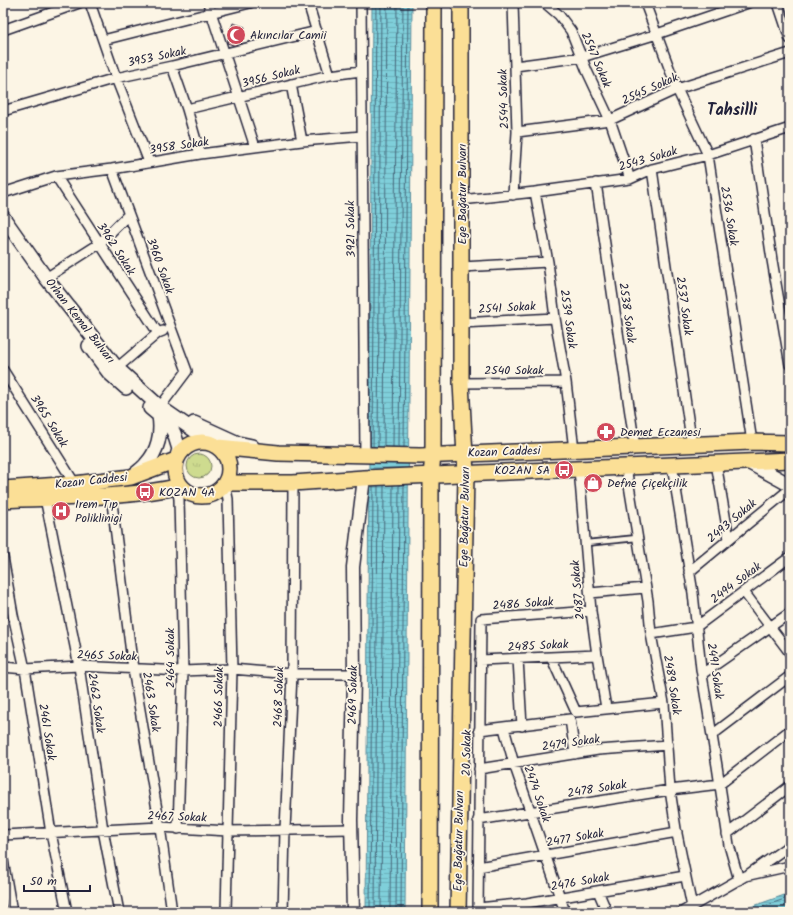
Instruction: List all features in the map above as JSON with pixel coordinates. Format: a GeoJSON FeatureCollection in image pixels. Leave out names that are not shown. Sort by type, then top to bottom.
{"type":"FeatureCollection","features":[{"type":"Feature","properties":{"kind":"main road"},"geometry":{"type":"LineString","coordinates":[[430,912],[425,476],[427,455],[434,3]]}},
{"type":"Feature","properties":{"kind":"main road","name":"Ege Bağatur Bulvarı"},"geometry":{"type":"LineString","coordinates":[[458,912],[466,474],[462,383],[461,3]]}},
{"type":"Feature","properties":{"kind":"main road","name":"Orhan Kemal Bulvarı"},"geometry":{"type":"LineString","coordinates":[[3,217],[46,278],[117,368],[163,412]]}},
{"type":"Feature","properties":{"kind":"main road","name":"Orhan Kemal Bulvarı"},"geometry":{"type":"LineString","coordinates":[[3,231],[109,373],[163,412]]}},
{"type":"Feature","properties":{"kind":"main road"},"geometry":{"type":"LineString","coordinates":[[163,412],[218,447],[223,452],[227,460],[228,477],[220,489],[206,496],[193,494],[179,486],[175,469],[179,450],[174,433],[163,412]]}},
{"type":"Feature","properties":{"kind":"main road"},"geometry":{"type":"LineString","coordinates":[[163,412],[238,443],[278,453]]}},
{"type":"Feature","properties":{"kind":"main road"},"geometry":{"type":"LineString","coordinates":[[131,477],[146,464],[155,450],[163,412]]}},
{"type":"Feature","properties":{"kind":"main road"},"geometry":{"type":"LineString","coordinates":[[176,460],[181,452],[188,446],[199,442],[218,447]]}},
{"type":"Feature","properties":{"kind":"main road"},"geometry":{"type":"LineString","coordinates":[[752,443],[763,455],[754,462],[790,486]]}},
{"type":"Feature","properties":{"kind":"main road","name":"Kozan Caddesi"},"geometry":{"type":"LineString","coordinates":[[218,447],[278,453],[365,456],[790,443]]}},
{"type":"Feature","properties":{"kind":"main road","name":"Kozan Caddesi"},"geometry":{"type":"LineString","coordinates":[[3,488],[75,484],[131,477],[176,460]]}},
{"type":"Feature","properties":{"kind":"main road","name":"Kozan Caddesi"},"geometry":{"type":"LineString","coordinates":[[225,483],[293,483],[364,478],[790,460]]}},
{"type":"Feature","properties":{"kind":"main road","name":"Kozan Caddesi"},"geometry":{"type":"LineString","coordinates":[[3,500],[111,495],[146,492],[179,486]]}},
{"type":"Feature","properties":{"kind":"street"},"geometry":{"type":"LineString","coordinates":[[3,30],[79,3]]}},
{"type":"Feature","properties":{"kind":"street"},"geometry":{"type":"LineString","coordinates":[[90,3],[116,78],[149,162]]}},
{"type":"Feature","properties":{"kind":"street"},"geometry":{"type":"LineString","coordinates":[[208,3],[255,147]]}},
{"type":"Feature","properties":{"kind":"street"},"geometry":{"type":"LineString","coordinates":[[103,40],[250,3]]}},
{"type":"Feature","properties":{"kind":"street"},"geometry":{"type":"LineString","coordinates":[[308,3],[330,75]]}},
{"type":"Feature","properties":{"kind":"street","name":"3921 Sokak"},"geometry":{"type":"LineString","coordinates":[[361,3],[365,456]]}},
{"type":"Feature","properties":{"kind":"street","name":"2544 Sokak"},"geometry":{"type":"LineString","coordinates":[[512,3],[518,132],[513,195]]}},
{"type":"Feature","properties":{"kind":"street","name":"2547 Sokak"},"geometry":{"type":"LineString","coordinates":[[547,3],[559,15],[571,31],[610,120],[630,179]]}},
{"type":"Feature","properties":{"kind":"street","name":"2536 Sokak"},"geometry":{"type":"LineString","coordinates":[[645,3],[677,89],[708,155],[752,443]]}},
{"type":"Feature","properties":{"kind":"street"},"geometry":{"type":"LineString","coordinates":[[515,66],[582,57],[657,34],[748,3]]}},
{"type":"Feature","properties":{"kind":"street"},"geometry":{"type":"LineString","coordinates":[[778,3],[790,39]]}},
{"type":"Feature","properties":{"kind":"street","name":"3953 Sokak"},"geometry":{"type":"LineString","coordinates":[[3,111],[116,78],[224,54],[316,31]]}},
{"type":"Feature","properties":{"kind":"street","name":"2545 Sokak"},"geometry":{"type":"LineString","coordinates":[[518,132],[610,120],[677,89],[790,53]]}},
{"type":"Feature","properties":{"kind":"street"},"geometry":{"type":"LineString","coordinates":[[172,66],[187,109],[200,154]]}},
{"type":"Feature","properties":{"kind":"street","name":"3956 Sokak"},"geometry":{"type":"LineString","coordinates":[[187,109],[330,75],[361,71]]}},
{"type":"Feature","properties":{"kind":"street"},"geometry":{"type":"LineString","coordinates":[[291,84],[302,141]]}},
{"type":"Feature","properties":{"kind":"street","name":"2543 Sokak"},"geometry":{"type":"LineString","coordinates":[[461,200],[513,195],[630,179],[652,169],[708,155],[790,128]]}},
{"type":"Feature","properties":{"kind":"street","name":"3958 Sokak"},"geometry":{"type":"LineString","coordinates":[[3,193],[56,176],[112,169],[200,154],[302,141],[362,136]]}},
{"type":"Feature","properties":{"kind":"street"},"geometry":{"type":"LineString","coordinates":[[754,140],[790,365]]}},
{"type":"Feature","properties":{"kind":"street","name":"3960 Sokak"},"geometry":{"type":"LineString","coordinates":[[112,169],[187,371],[163,412]]}},
{"type":"Feature","properties":{"kind":"street","name":"2537 Sokak"},"geometry":{"type":"LineString","coordinates":[[652,169],[692,446]]}},
{"type":"Feature","properties":{"kind":"street","name":"3962 Sokak"},"geometry":{"type":"LineString","coordinates":[[56,176],[158,333]]}},
{"type":"Feature","properties":{"kind":"street","name":"2538 Sokak"},"geometry":{"type":"LineString","coordinates":[[596,183],[635,447]]}},
{"type":"Feature","properties":{"kind":"street","name":"2539 Sokak"},"geometry":{"type":"LineString","coordinates":[[535,192],[548,262],[555,318],[566,382],[574,450]]}},
{"type":"Feature","properties":{"kind":"street"},"geometry":{"type":"LineString","coordinates":[[46,278],[99,244],[128,215]]}},
{"type":"Feature","properties":{"kind":"street"},"geometry":{"type":"LineString","coordinates":[[462,267],[548,262]]}},
{"type":"Feature","properties":{"kind":"street","name":"2541 Sokak"},"geometry":{"type":"LineString","coordinates":[[462,323],[555,318]]}},
{"type":"Feature","properties":{"kind":"street"},"geometry":{"type":"LineString","coordinates":[[117,368],[158,333],[170,328]]}},
{"type":"Feature","properties":{"kind":"street","name":"3965 Sokak"},"geometry":{"type":"LineString","coordinates":[[3,370],[75,484]]}},
{"type":"Feature","properties":{"kind":"street","name":"2540 Sokak"},"geometry":{"type":"LineString","coordinates":[[462,383],[566,382]]}},
{"type":"Feature","properties":{"kind":"street"},"geometry":{"type":"LineString","coordinates":[[716,463],[729,539]]}},
{"type":"Feature","properties":{"kind":"street","name":"2491 Sokak"},"geometry":{"type":"LineString","coordinates":[[672,465],[727,834],[729,845],[742,878]]}},
{"type":"Feature","properties":{"kind":"street","name":"2489 Sokak"},"geometry":{"type":"LineString","coordinates":[[626,467],[651,634],[664,703],[670,790],[676,832],[692,906]]}},
{"type":"Feature","properties":{"kind":"street","name":"2487 Sokak"},"geometry":{"type":"LineString","coordinates":[[579,469],[591,611],[596,655],[606,708]]}},
{"type":"Feature","properties":{"kind":"street","name":"2469 Sokak"},"geometry":{"type":"LineString","coordinates":[[353,912],[351,829],[354,674],[353,567],[364,478]]}},
{"type":"Feature","properties":{"kind":"street","name":"2466 Sokak"},"geometry":{"type":"LineString","coordinates":[[225,483],[228,499],[232,669],[226,912]]}},
{"type":"Feature","properties":{"kind":"street","name":"2468 Sokak"},"geometry":{"type":"LineString","coordinates":[[283,912],[292,674],[293,483]]}},
{"type":"Feature","properties":{"kind":"street","name":"2464 Sokak"},"geometry":{"type":"LineString","coordinates":[[178,829],[182,671],[179,486]]}},
{"type":"Feature","properties":{"kind":"street","name":"2493 Sokak"},"geometry":{"type":"LineString","coordinates":[[689,572],[790,489]]}},
{"type":"Feature","properties":{"kind":"street","name":"2463 Sokak"},"geometry":{"type":"LineString","coordinates":[[111,495],[133,670],[160,827],[172,912]]}},
{"type":"Feature","properties":{"kind":"street","name":"2462 Sokak"},"geometry":{"type":"LineString","coordinates":[[45,498],[79,666],[103,830],[119,912]]}},
{"type":"Feature","properties":{"kind":"street","name":"2461 Sokak"},"geometry":{"type":"LineString","coordinates":[[3,557],[13,615],[25,669],[51,833],[66,912]]}},
{"type":"Feature","properties":{"kind":"street","name":"2494 Sokak"},"geometry":{"type":"LineString","coordinates":[[696,627],[790,557]]}},
{"type":"Feature","properties":{"kind":"street"},"geometry":{"type":"LineString","coordinates":[[590,593],[645,588]]}},
{"type":"Feature","properties":{"kind":"street"},"geometry":{"type":"LineString","coordinates":[[744,592],[790,653]]}},
{"type":"Feature","properties":{"kind":"street","name":"2486 Sokak"},"geometry":{"type":"LineString","coordinates":[[481,619],[591,611]]}},
{"type":"Feature","properties":{"kind":"street"},"geometry":{"type":"LineString","coordinates":[[702,674],[790,613]]}},
{"type":"Feature","properties":{"kind":"street","name":"20 Sokak"},"geometry":{"type":"LineString","coordinates":[[478,910],[481,619]]}},
{"type":"Feature","properties":{"kind":"street"},"geometry":{"type":"LineString","coordinates":[[651,634],[696,627]]}},
{"type":"Feature","properties":{"kind":"street","name":"2485 Sokak"},"geometry":{"type":"LineString","coordinates":[[480,660],[596,655]]}},
{"type":"Feature","properties":{"kind":"street"},"geometry":{"type":"LineString","coordinates":[[551,658],[576,712],[664,703]]}},
{"type":"Feature","properties":{"kind":"street"},"geometry":{"type":"LineString","coordinates":[[518,659],[522,726]]}},
{"type":"Feature","properties":{"kind":"street","name":"2465 Sokak"},"geometry":{"type":"LineString","coordinates":[[3,667],[25,669],[79,666],[133,670],[182,671],[232,669],[292,674],[354,674]]}},
{"type":"Feature","properties":{"kind":"street"},"geometry":{"type":"LineString","coordinates":[[712,735],[790,676]]}},
{"type":"Feature","properties":{"kind":"street"},"geometry":{"type":"LineString","coordinates":[[479,730],[570,719],[575,754]]}},
{"type":"Feature","properties":{"kind":"street","name":"2474 Sokak"},"geometry":{"type":"LineString","coordinates":[[504,728],[514,764],[565,912]]}},
{"type":"Feature","properties":{"kind":"street"},"geometry":{"type":"LineString","coordinates":[[720,784],[790,730]]}},
{"type":"Feature","properties":{"kind":"street","name":"2479 Sokak"},"geometry":{"type":"LineString","coordinates":[[479,769],[598,750],[668,745]]}},
{"type":"Feature","properties":{"kind":"street","name":"2478 Sokak"},"geometry":{"type":"LineString","coordinates":[[478,820],[670,790],[720,784]]}},
{"type":"Feature","properties":{"kind":"street"},"geometry":{"type":"LineString","coordinates":[[727,834],[790,786]]}},
{"type":"Feature","properties":{"kind":"street","name":"2467 Sokak"},"geometry":{"type":"LineString","coordinates":[[3,835],[160,827],[228,831],[351,829]]}},
{"type":"Feature","properties":{"kind":"street","name":"2477 Sokak"},"geometry":{"type":"LineString","coordinates":[[478,867],[676,832]]}},
{"type":"Feature","properties":{"kind":"street"},"geometry":{"type":"LineString","coordinates":[[682,912],[742,878],[790,844]]}},
{"type":"Feature","properties":{"kind":"street"},"geometry":{"type":"LineString","coordinates":[[3,860],[12,912]]}},
{"type":"Feature","properties":{"kind":"street"},"geometry":{"type":"LineString","coordinates":[[742,878],[790,866]]}},
{"type":"Feature","properties":{"kind":"street","name":"2476 Sokak"},"geometry":{"type":"LineString","coordinates":[[478,910],[524,908],[560,897],[685,876]]}},
{"type":"Feature","properties":{"kind":"street"},"geometry":{"type":"LineString","coordinates":[[598,891],[607,912]]}},
{"type":"Feature","properties":{"kind":"lane"},"geometry":{"type":"LineString","coordinates":[[586,543],[637,538]]}},
{"type":"Feature","properties":{"kind":"green space"},"geometry":{"type":"Polygon","coordinates":[[[199,454],[204,455],[210,461],[210,471],[204,477],[199,478],[194,477],[188,471],[187,466],[188,461],[194,455],[199,454]]]}},
{"type":"Feature","properties":{"kind":"water"},"geometry":{"type":"Polygon","coordinates":[[[372,3],[412,3],[405,912],[366,912],[372,3]]]}},
{"type":"Feature","properties":{"kind":"water"},"geometry":{"type":"Polygon","coordinates":[[[790,893],[790,912],[740,912],[745,909],[790,893]]]}},
{"type":"Feature","properties":{"kind":"building","name":"Akıncılar Camii"},"geometry":{"type":"Polygon","coordinates":[[[233,23],[245,27],[239,47],[227,43],[233,23]]]}},
{"type":"Feature","properties":{"kind":"place","name":"Akıncılar Camii"},"geometry":{"type":"Point","coordinates":[236,35]}},
{"type":"Feature","properties":{"kind":"place","name":"Demet Eczanesi"},"geometry":{"type":"Point","coordinates":[606,432]}},
{"type":"Feature","properties":{"kind":"place","name":"KOZAN 5A"},"geometry":{"type":"Point","coordinates":[564,470]}},
{"type":"Feature","properties":{"kind":"place","name":"Defne Çiçekçilik"},"geometry":{"type":"Point","coordinates":[593,483]}},
{"type":"Feature","properties":{"kind":"place","name":"KOZAN 4A"},"geometry":{"type":"Point","coordinates":[145,492]}},
{"type":"Feature","properties":{"kind":"place","name":"Irem Tıp Poliklinigi"},"geometry":{"type":"Point","coordinates":[61,511]}},
{"type":"Feature","properties":{"kind":"district","name":"Tahsilli"},"geometry":{"type":"Point","coordinates":[732,110]}}]}
